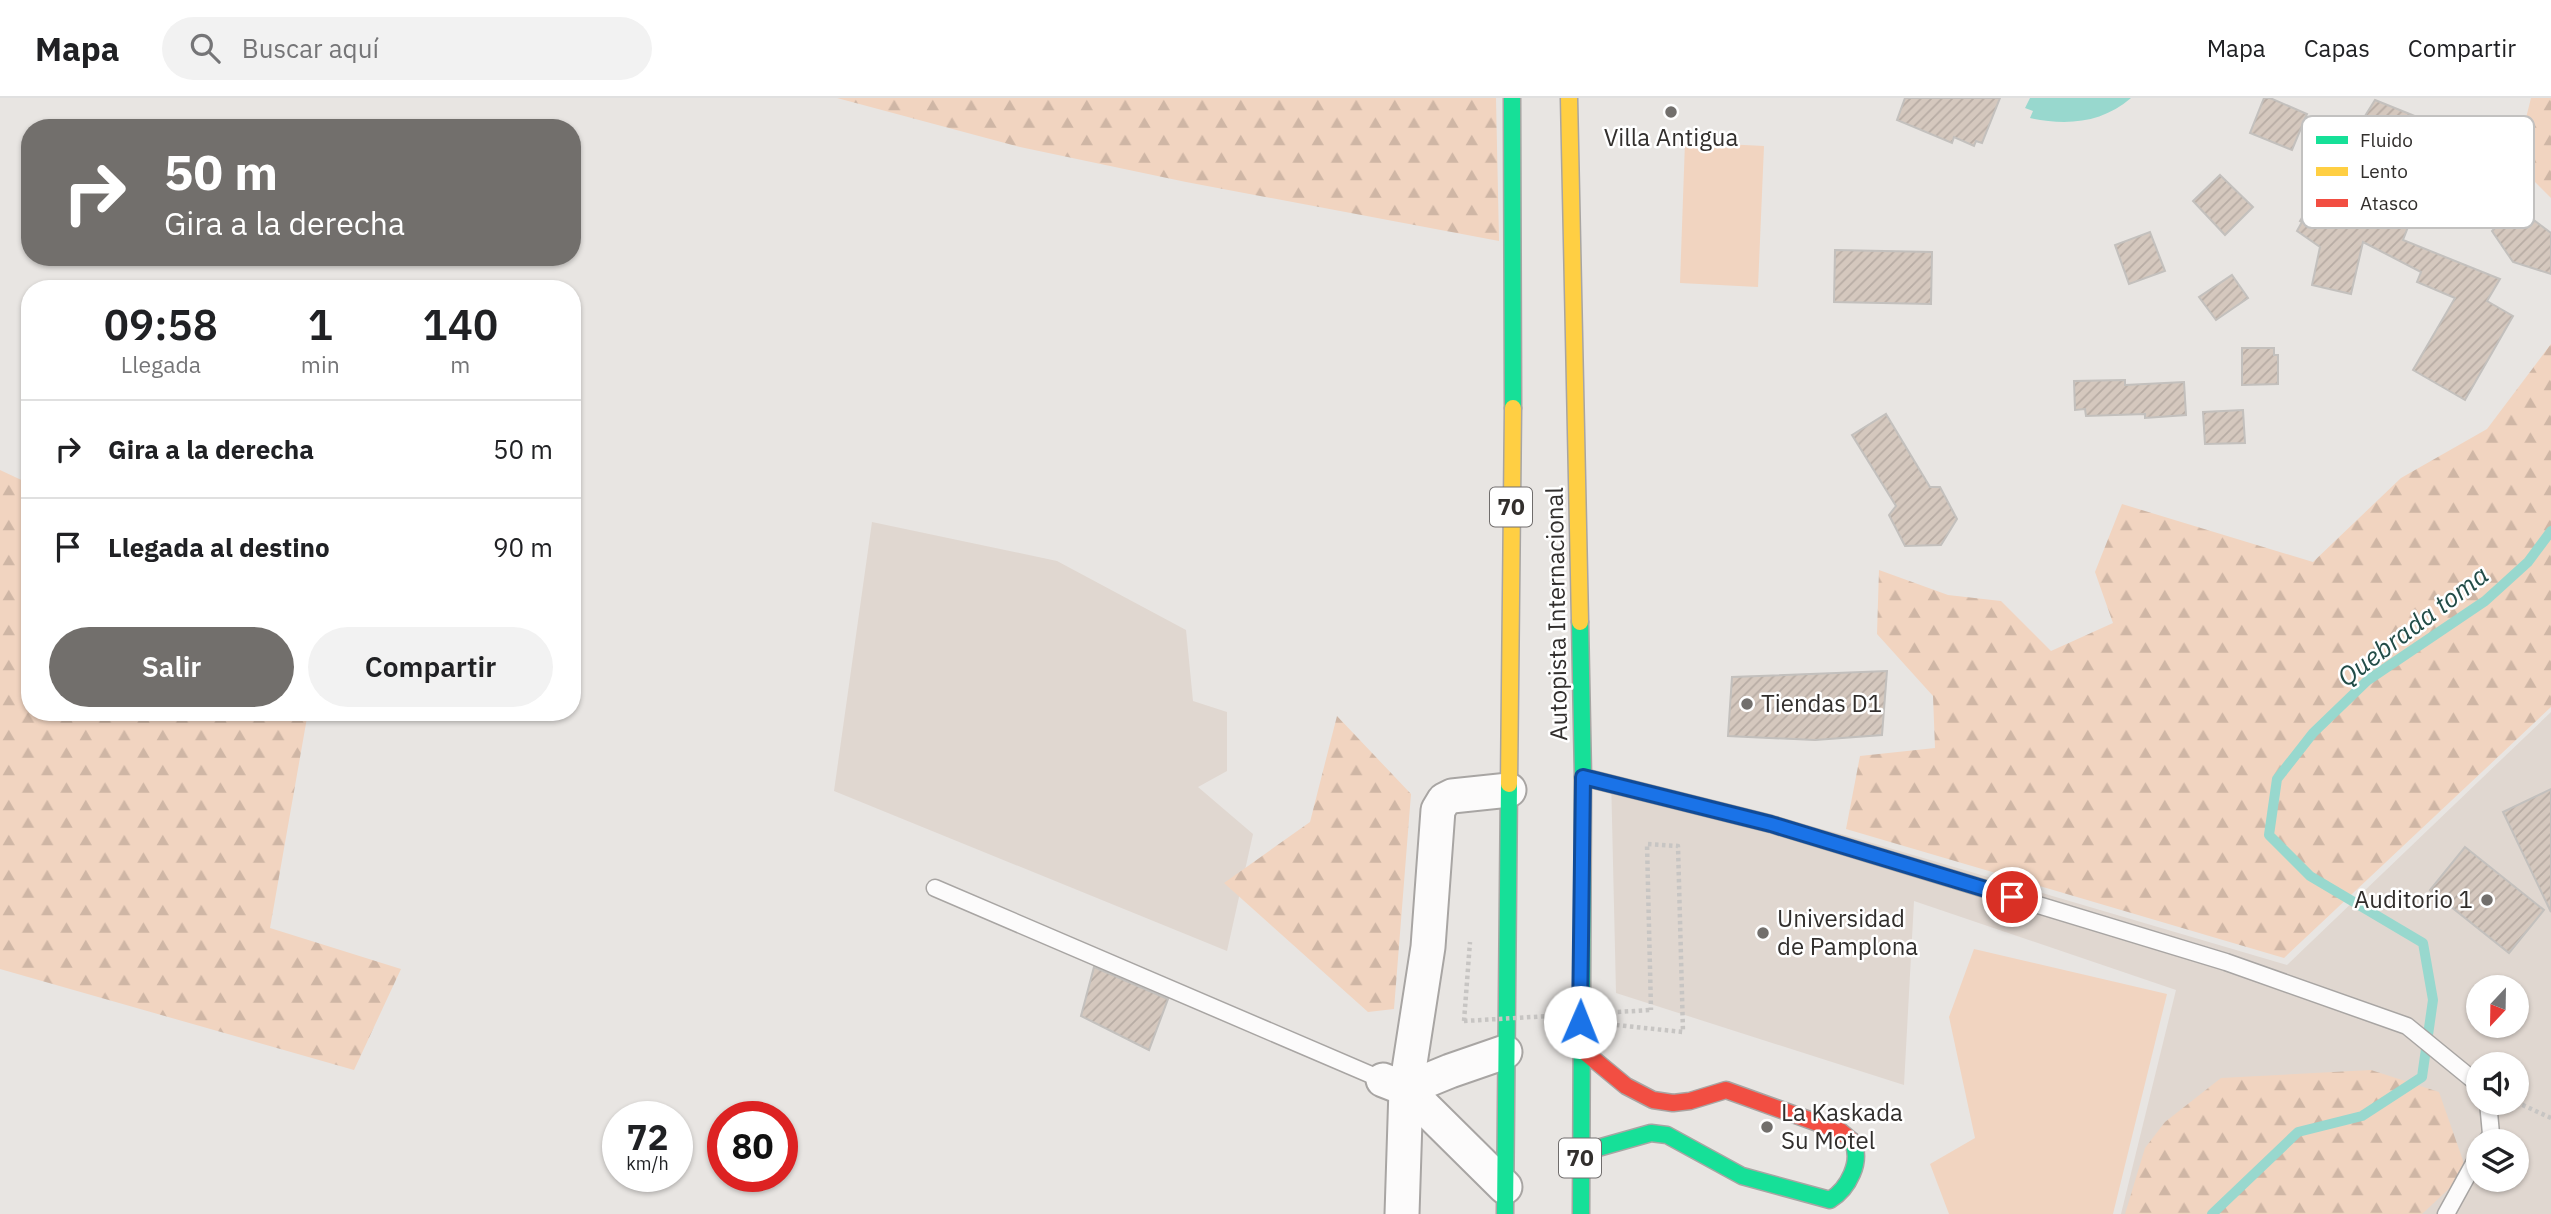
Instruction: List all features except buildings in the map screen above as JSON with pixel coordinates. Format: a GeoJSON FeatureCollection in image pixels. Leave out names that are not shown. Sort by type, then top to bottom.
{"type":"FeatureCollection","features":[{"type":"Feature","properties":{"kind":"main road","name":"Autopista Internacional"},"geometry":{"type":"LineString","coordinates":[[1505,1200],[1514,259],[1512,98]]}},
{"type":"Feature","properties":{"kind":"main road","name":"Autopista Internacional"},"geometry":{"type":"LineString","coordinates":[[1569,98],[1583,777],[1581,1214]]}},
{"type":"Feature","properties":{"kind":"main road"},"geometry":{"type":"LineString","coordinates":[[1580,1048],[1626,1086],[1653,1100],[1673,1103],[1690,1101],[1726,1090],[1840,1131],[1852,1141],[1856,1157],[1846,1188],[1830,1200],[1742,1176],[1667,1135],[1651,1133],[1580,1153]]}},
{"type":"Feature","properties":{"kind":"street"},"geometry":{"type":"LineString","coordinates":[[1402,1214],[1395,1084],[1428,947],[1438,810],[1444,800],[1452,796],[1508,790]]}},
{"type":"Feature","properties":{"kind":"street"},"geometry":{"type":"LineString","coordinates":[[1395,1084],[1450,1071],[1505,1052]]}},
{"type":"Feature","properties":{"kind":"street"},"geometry":{"type":"LineString","coordinates":[[1395,1084],[1505,1200]]}},
{"type":"Feature","properties":{"kind":"street"},"geometry":{"type":"LineString","coordinates":[[1685,1144],[1690,1101]]}},
{"type":"Feature","properties":{"kind":"lane"},"geometry":{"type":"LineString","coordinates":[[1583,777],[1771,824],[2226,961],[2407,1026],[2466,1074]]}},
{"type":"Feature","properties":{"kind":"lane"},"geometry":{"type":"LineString","coordinates":[[935,888],[1395,1084]]}},
{"type":"Feature","properties":{"kind":"lane"},"geometry":{"type":"LineString","coordinates":[[2446,1214],[2466,1178]]}},
{"type":"Feature","properties":{"kind":"path"},"geometry":{"type":"LineString","coordinates":[[1464,1021],[1651,1010],[1647,844],[1678,846],[1683,1032],[1580,1022]]}},
{"type":"Feature","properties":{"kind":"path"},"geometry":{"type":"LineString","coordinates":[[2529,1108],[2551,1118]]}},
{"type":"Feature","properties":{"kind":"shaded area"},"geometry":{"type":"Polygon","coordinates":[[[872,522],[1057,561],[1186,630],[1193,701],[1227,712],[1227,771],[1198,787],[1253,834],[1227,951],[834,791],[872,522]]]}},
{"type":"Feature","properties":{"kind":"shaded area","name":"Universidad de Pamplona"},"geometry":{"type":"Polygon","coordinates":[[[2551,712],[2551,1214],[2121,1214],[2176,990],[1914,901],[1904,1085],[1616,993],[1611,776],[1845,835],[2287,965],[2551,712]]]}},
{"type":"Feature","properties":{"kind":"green space"},"geometry":{"type":"Polygon","coordinates":[[[837,98],[1496,98],[1499,241],[1186,182],[1020,147],[837,98]]]}},
{"type":"Feature","properties":{"kind":"green space"},"geometry":{"type":"Polygon","coordinates":[[[2531,98],[2551,98],[2551,198],[2534,181],[2534,116],[2526,116],[2531,98]]]}},
{"type":"Feature","properties":{"kind":"green space"},"geometry":{"type":"Polygon","coordinates":[[[1685,142],[1764,146],[1758,287],[1680,283],[1685,142]]]}},
{"type":"Feature","properties":{"kind":"green space"},"geometry":{"type":"Polygon","coordinates":[[[2551,344],[2551,707],[2284,958],[1846,829],[1860,756],[1935,748],[1933,696],[1877,634],[1879,570],[1948,595],[2001,601],[2051,651],[2113,623],[2095,572],[2122,504],[2313,562],[2401,478],[2487,429],[2551,344]]]}},
{"type":"Feature","properties":{"kind":"green space"},"geometry":{"type":"Polygon","coordinates":[[[0,470],[21,480],[21,721],[306,721],[270,928],[401,969],[354,1070],[0,969],[0,470]]]}},
{"type":"Feature","properties":{"kind":"green space"},"geometry":{"type":"Polygon","coordinates":[[[1337,716],[1411,794],[1394,1009],[1368,1012],[1224,883],[1310,822],[1337,716]]]}},
{"type":"Feature","properties":{"kind":"green space"},"geometry":{"type":"Polygon","coordinates":[[[1974,949],[2167,994],[2113,1214],[1949,1214],[1930,1164],[1975,1138],[1949,1017],[1974,949]]]}},
{"type":"Feature","properties":{"kind":"green space"},"geometry":{"type":"Polygon","coordinates":[[[2371,1070],[2439,1092],[2466,1173],[2422,1214],[2125,1214],[2145,1148],[2165,1122],[2221,1078],[2371,1070]]]}},
{"type":"Feature","properties":{"kind":"water"},"geometry":{"type":"Polygon","coordinates":[[[2030,98],[2131,98],[2108,113],[2096,117],[2057,122],[2030,118],[2033,111],[2025,108],[2030,98]]]}},
{"type":"Feature","properties":{"kind":"waterway","name":"Quebrada toma"},"geometry":{"type":"LineString","coordinates":[[2212,1214],[2298,1132],[2362,1116],[2422,1077],[2433,1000],[2423,943],[2310,876],[2269,835],[2277,779],[2313,733],[2368,680],[2485,601],[2528,562],[2551,531]]}},
{"type":"Feature","properties":{"kind":"traffic: fast"},"geometry":{"type":"LineString","coordinates":[[1512,98],[1513,408]]}},
{"type":"Feature","properties":{"kind":"traffic: fast"},"geometry":{"type":"LineString","coordinates":[[1580,622],[1583,777],[1581,1214]]}},
{"type":"Feature","properties":{"kind":"traffic: fast"},"geometry":{"type":"LineString","coordinates":[[1505,1214],[1509,784]]}},
{"type":"Feature","properties":{"kind":"traffic: fast"},"geometry":{"type":"LineString","coordinates":[[1580,1153],[1651,1133],[1667,1135],[1742,1176],[1830,1200],[1843,1189],[1855,1166],[1852,1141]]}},
{"type":"Feature","properties":{"kind":"traffic: slow"},"geometry":{"type":"LineString","coordinates":[[1569,98],[1580,622]]}},
{"type":"Feature","properties":{"kind":"traffic: slow"},"geometry":{"type":"LineString","coordinates":[[1509,784],[1513,408]]}},
{"type":"Feature","properties":{"kind":"traffic: jam"},"geometry":{"type":"LineString","coordinates":[[1580,1048],[1626,1086],[1653,1100],[1673,1103],[1690,1101],[1726,1090],[1840,1131],[1852,1141]]}},
{"type":"Feature","properties":{"kind":"place","name":"Villa Antigua"},"geometry":{"type":"Point","coordinates":[1671,112]}},
{"type":"Feature","properties":{"kind":"place","name":"Tiendas D1"},"geometry":{"type":"Point","coordinates":[1747,704]}},
{"type":"Feature","properties":{"kind":"place","name":"Auditorio 1"},"geometry":{"type":"Point","coordinates":[2487,900]}},
{"type":"Feature","properties":{"kind":"place","name":"Universidad de Pamplona"},"geometry":{"type":"Point","coordinates":[1763,933]}},
{"type":"Feature","properties":{"kind":"place","name":"La Kaskada Su Motel"},"geometry":{"type":"Point","coordinates":[1767,1127]}},
{"type":"Feature","properties":{"kind":"route"},"geometry":{"type":"LineString","coordinates":[[1580,1022],[1583,777],[1771,824],[2012,897]]}}]}
